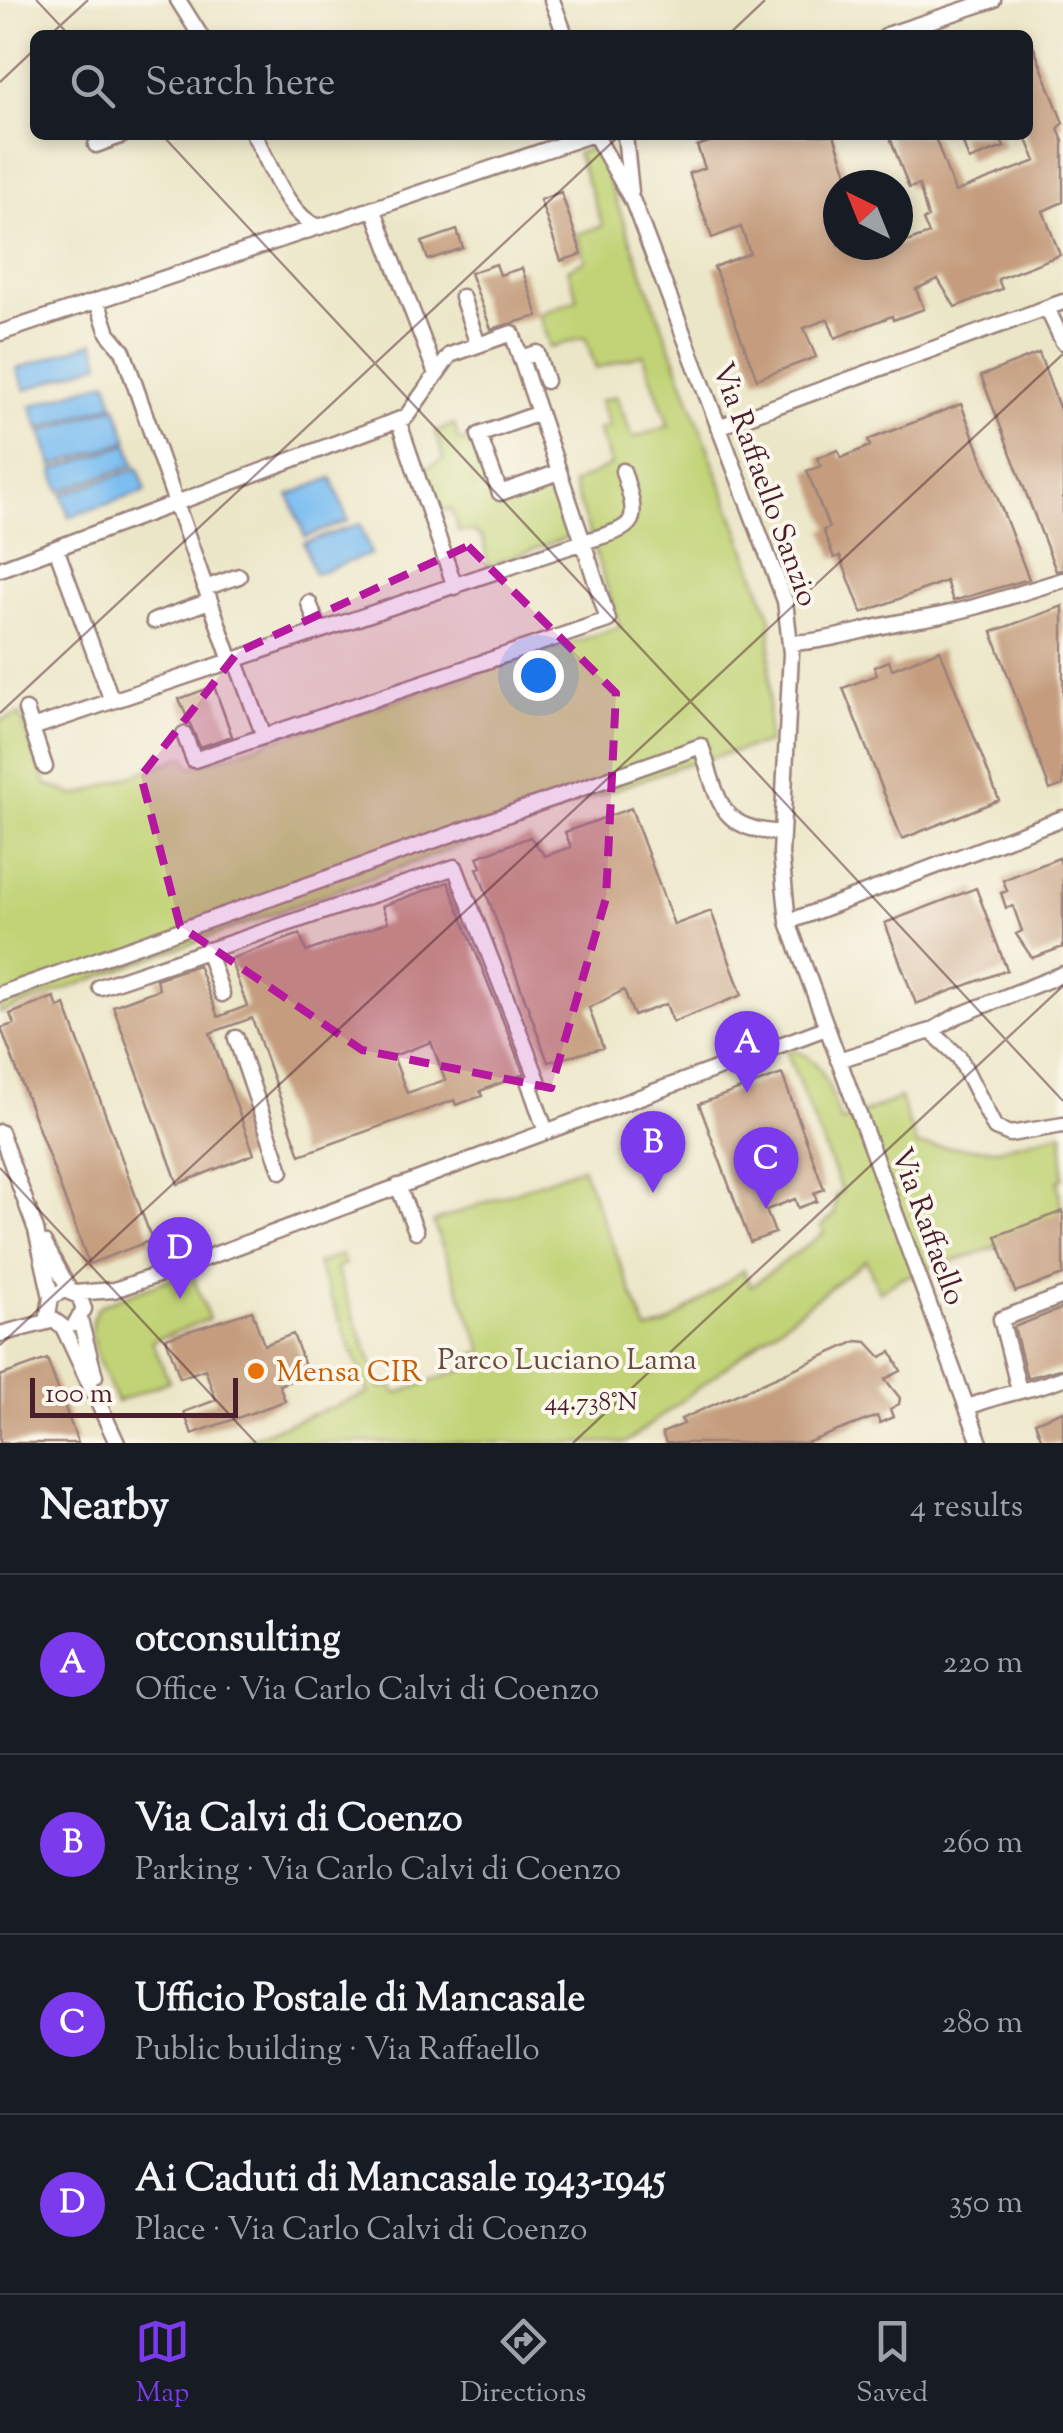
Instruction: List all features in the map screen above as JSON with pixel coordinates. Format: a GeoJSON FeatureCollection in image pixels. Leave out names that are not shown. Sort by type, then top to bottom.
{"type":"FeatureCollection","features":[{"type":"Feature","properties":{"kind":"street"},"geometry":{"type":"LineString","coordinates":[[178,0],[197,30]]}},
{"type":"Feature","properties":{"kind":"street"},"geometry":{"type":"LineString","coordinates":[[552,0],[562,30]]}},
{"type":"Feature","properties":{"kind":"street"},"geometry":{"type":"LineString","coordinates":[[902,30],[993,0]]}},
{"type":"Feature","properties":{"kind":"street"},"geometry":{"type":"LineString","coordinates":[[96,145],[110,140]]}},
{"type":"Feature","properties":{"kind":"street"},"geometry":{"type":"LineString","coordinates":[[257,140],[294,208],[307,223],[319,227]]}},
{"type":"Feature","properties":{"kind":"street","name":"Via Raffaello Sanzio"},"geometry":{"type":"LineString","coordinates":[[595,140],[633,202],[785,600],[791,643],[782,834],[788,922],[826,1028]]}},
{"type":"Feature","properties":{"kind":"street","name":"Via Raffaello Sanzio"},"geometry":{"type":"LineString","coordinates":[[624,140],[633,202]]}},
{"type":"Feature","properties":{"kind":"street"},"geometry":{"type":"LineString","coordinates":[[0,333],[319,227],[552,141]]}},
{"type":"Feature","properties":{"kind":"street"},"geometry":{"type":"LineString","coordinates":[[373,208],[436,374]]}},
{"type":"Feature","properties":{"kind":"street"},"geometry":{"type":"LineString","coordinates":[[462,296],[478,345]]}},
{"type":"Feature","properties":{"kind":"street"},"geometry":{"type":"LineString","coordinates":[[96,301],[108,333],[123,351],[208,595],[264,736]]}},
{"type":"Feature","properties":{"kind":"street"},"geometry":{"type":"LineString","coordinates":[[718,426],[1063,302]]}},
{"type":"Feature","properties":{"kind":"street"},"geometry":{"type":"LineString","coordinates":[[1047,308],[1063,342]]}},
{"type":"Feature","properties":{"kind":"street"},"geometry":{"type":"LineString","coordinates":[[0,569],[398,420],[406,416],[450,354],[512,333],[608,620],[194,760],[184,734]]}},
{"type":"Feature","properties":{"kind":"street"},"geometry":{"type":"LineString","coordinates":[[520,358],[536,353],[546,381]]}},
{"type":"Feature","properties":{"kind":"street"},"geometry":{"type":"LineString","coordinates":[[538,413],[479,435],[500,493],[559,472]]}},
{"type":"Feature","properties":{"kind":"street"},"geometry":{"type":"LineString","coordinates":[[398,420],[456,587]]}},
{"type":"Feature","properties":{"kind":"street"},"geometry":{"type":"LineString","coordinates":[[32,728],[628,527],[636,510],[622,471]]}},
{"type":"Feature","properties":{"kind":"street"},"geometry":{"type":"LineString","coordinates":[[56,548],[112,700]]}},
{"type":"Feature","properties":{"kind":"street"},"geometry":{"type":"LineString","coordinates":[[154,622],[239,576]]}},
{"type":"Feature","properties":{"kind":"street"},"geometry":{"type":"LineString","coordinates":[[791,643],[832,642],[912,620],[936,619],[1063,580]]}},
{"type":"Feature","properties":{"kind":"street"},"geometry":{"type":"LineString","coordinates":[[309,603],[318,630]]}},
{"type":"Feature","properties":{"kind":"street"},"geometry":{"type":"LineString","coordinates":[[26,710],[45,766]]}},
{"type":"Feature","properties":{"kind":"street"},"geometry":{"type":"LineString","coordinates":[[0,994],[701,746],[729,820],[748,831],[782,834]]}},
{"type":"Feature","properties":{"kind":"street"},"geometry":{"type":"LineString","coordinates":[[788,922],[1063,818]]}},
{"type":"Feature","properties":{"kind":"street"},"geometry":{"type":"LineString","coordinates":[[100,987],[455,866],[538,1080],[529,1083],[546,1132]]}},
{"type":"Feature","properties":{"kind":"street"},"geometry":{"type":"LineString","coordinates":[[207,950],[222,994]]}},
{"type":"Feature","properties":{"kind":"street"},"geometry":{"type":"LineString","coordinates":[[838,1060],[931,1031],[957,1016],[1063,974]]}},
{"type":"Feature","properties":{"kind":"street"},"geometry":{"type":"LineString","coordinates":[[53,1314],[73,1292],[114,1290],[826,1028]]}},
{"type":"Feature","properties":{"kind":"street","name":"Via Raffaello"},"geometry":{"type":"LineString","coordinates":[[826,1028],[980,1443]]}},
{"type":"Feature","properties":{"kind":"street"},"geometry":{"type":"LineString","coordinates":[[931,1031],[959,1057],[996,1128],[1010,1134],[1063,1125]]}},
{"type":"Feature","properties":{"kind":"street"},"geometry":{"type":"LineString","coordinates":[[236,1038],[280,1171]]}},
{"type":"Feature","properties":{"kind":"street"},"geometry":{"type":"LineString","coordinates":[[0,1132],[36,1230],[53,1314],[101,1401],[118,1443]]}},
{"type":"Feature","properties":{"kind":"street"},"geometry":{"type":"LineString","coordinates":[[398,1186],[416,1232]]}},
{"type":"Feature","properties":{"kind":"street"},"geometry":{"type":"LineString","coordinates":[[36,1230],[73,1292],[82,1315],[101,1401]]}},
{"type":"Feature","properties":{"kind":"street"},"geometry":{"type":"LineString","coordinates":[[0,1334],[53,1314],[82,1315],[114,1290]]}},
{"type":"Feature","properties":{"kind":"street"},"geometry":{"type":"LineString","coordinates":[[1019,1390],[1001,1319],[1063,1296]]}},
{"type":"Feature","properties":{"kind":"street"},"geometry":{"type":"LineString","coordinates":[[967,1408],[1002,1392],[1063,1378]]}},
{"type":"Feature","properties":{"kind":"highlighted area"},"geometry":{"type":"Polygon","coordinates":[[[468,546],[616,693],[606,898],[551,1088],[362,1050],[180,926],[141,776],[238,652],[468,546]]]}},
{"type":"Feature","properties":{"kind":"green space"},"geometry":{"type":"Polygon","coordinates":[[[596,147],[771,618],[768,743],[682,765],[0,1013],[0,721],[20,714],[46,784],[77,796],[185,756],[190,767],[620,627],[573,484],[611,465],[598,430],[609,427],[600,401],[616,396],[633,438],[669,426],[643,354],[596,369],[585,337],[550,348],[539,314],[578,299],[568,269],[586,260],[577,234],[603,226],[577,153],[596,147]]]}},
{"type":"Feature","properties":{"kind":"green space"},"geometry":{"type":"Polygon","coordinates":[[[454,424],[459,441],[474,441],[496,502],[553,480],[571,530],[568,537],[488,566],[483,539],[474,531],[459,532],[451,509],[440,512],[423,470],[444,459],[435,432],[454,424]]]}},
{"type":"Feature","properties":{"kind":"green space","name":"Parco Luciano Lama"},"geometry":{"type":"Polygon","coordinates":[[[786,1050],[799,1052],[817,1066],[841,1122],[900,1098],[917,1146],[997,1149],[1063,1132],[1063,1179],[1058,1181],[1063,1225],[899,1279],[879,1292],[866,1260],[626,1443],[237,1443],[369,1393],[317,1264],[341,1255],[345,1265],[336,1268],[381,1388],[392,1386],[396,1394],[474,1366],[471,1356],[483,1351],[433,1222],[582,1167],[647,1331],[666,1325],[743,1270],[751,1286],[824,1233],[821,1226],[834,1215],[836,1195],[842,1192],[786,1050]]]}},
{"type":"Feature","properties":{"kind":"green space"},"geometry":{"type":"Polygon","coordinates":[[[191,1271],[209,1319],[152,1341],[169,1381],[117,1402],[95,1352],[91,1326],[94,1315],[101,1305],[191,1271]]]}},
{"type":"Feature","properties":{"kind":"water"},"geometry":{"type":"Polygon","coordinates":[[[94,342],[101,363],[25,390],[17,369],[94,342]]]}},
{"type":"Feature","properties":{"kind":"water"},"geometry":{"type":"Polygon","coordinates":[[[107,381],[114,404],[39,429],[31,406],[107,381]]]}},
{"type":"Feature","properties":{"kind":"water"},"geometry":{"type":"Polygon","coordinates":[[[116,406],[128,441],[53,466],[41,432],[116,406]]]}},
{"type":"Feature","properties":{"kind":"water"},"geometry":{"type":"Polygon","coordinates":[[[128,444],[135,465],[60,491],[53,470],[128,444]]]}},
{"type":"Feature","properties":{"kind":"water"},"geometry":{"type":"Polygon","coordinates":[[[138,468],[146,491],[69,517],[62,494],[138,468]]]}},
{"type":"Feature","properties":{"kind":"water"},"geometry":{"type":"Polygon","coordinates":[[[332,478],[348,521],[305,537],[289,495],[332,478]]]}},
{"type":"Feature","properties":{"kind":"water"},"geometry":{"type":"Polygon","coordinates":[[[360,524],[371,554],[314,574],[304,543],[360,524]]]}},
{"type":"Feature","properties":{"kind":"building"},"geometry":{"type":"Polygon","coordinates":[[[1033,45],[1063,123],[1058,129],[1063,141],[1063,202],[1043,211],[1060,255],[998,279],[1002,289],[955,307],[938,279],[916,289],[924,309],[893,320],[892,316],[835,338],[828,319],[804,328],[816,357],[757,379],[714,267],[750,253],[741,227],[712,238],[689,173],[705,168],[697,146],[715,140],[836,140],[846,170],[823,170],[823,260],[913,260],[913,240],[929,234],[923,220],[928,218],[919,185],[913,187],[913,170],[902,170],[891,140],[936,140],[955,192],[1036,161],[1027,140],[1033,140],[1033,45]]]}},
{"type":"Feature","properties":{"kind":"building"},"geometry":{"type":"Polygon","coordinates":[[[962,140],[1001,140],[1004,147],[969,160],[962,140]]]}},
{"type":"Feature","properties":{"kind":"building"},"geometry":{"type":"Polygon","coordinates":[[[561,192],[582,254],[561,261],[540,200],[561,192]]]}},
{"type":"Feature","properties":{"kind":"building"},"geometry":{"type":"Polygon","coordinates":[[[457,230],[463,248],[428,260],[422,242],[457,230]]]}},
{"type":"Feature","properties":{"kind":"building"},"geometry":{"type":"Polygon","coordinates":[[[496,264],[500,275],[522,268],[538,316],[491,329],[470,273],[496,264]]]}},
{"type":"Feature","properties":{"kind":"building"},"geometry":{"type":"Polygon","coordinates":[[[1039,353],[1063,418],[1063,570],[1056,571],[981,376],[1039,353]]]}},
{"type":"Feature","properties":{"kind":"building"},"geometry":{"type":"Polygon","coordinates":[[[961,404],[1029,579],[953,601],[946,581],[862,613],[840,556],[834,558],[823,530],[829,528],[807,471],[821,466],[817,458],[838,450],[841,458],[870,446],[868,440],[961,404]]]}},
{"type":"Feature","properties":{"kind":"building"},"geometry":{"type":"Polygon","coordinates":[[[1063,606],[1063,785],[1050,790],[992,632],[1063,606]]]}},
{"type":"Feature","properties":{"kind":"building"},"geometry":{"type":"Polygon","coordinates":[[[940,650],[999,800],[902,839],[843,688],[877,675],[874,667],[889,661],[892,669],[940,650]]]}},
{"type":"Feature","properties":{"kind":"building"},"geometry":{"type":"Polygon","coordinates":[[[214,686],[232,736],[200,747],[179,699],[214,686]]]}},
{"type":"Feature","properties":{"kind":"building"},"geometry":{"type":"Polygon","coordinates":[[[631,808],[674,925],[711,911],[742,995],[673,1022],[666,1004],[634,1016],[624,990],[589,1008],[603,1048],[548,1062],[477,868],[481,867],[477,857],[530,837],[545,856],[571,847],[565,832],[631,808]]]}},
{"type":"Feature","properties":{"kind":"building"},"geometry":{"type":"Polygon","coordinates":[[[1059,858],[1063,869],[1063,947],[1032,958],[1016,934],[1022,931],[1013,906],[1006,908],[1001,893],[1007,891],[1003,880],[1059,858]]]}},
{"type":"Feature","properties":{"kind":"building"},"geometry":{"type":"Polygon","coordinates":[[[448,882],[524,1074],[480,1091],[482,1096],[456,1105],[454,1100],[300,1155],[252,1018],[210,1033],[254,1154],[178,1184],[113,1006],[159,989],[156,979],[198,965],[218,1017],[247,1006],[230,959],[300,934],[306,952],[388,922],[382,906],[448,882]],[[431,1042],[393,1056],[407,1093],[445,1080],[431,1042]]]}},
{"type":"Feature","properties":{"kind":"building"},"geometry":{"type":"Polygon","coordinates":[[[976,888],[1007,970],[916,1004],[885,923],[976,888]]]}},
{"type":"Feature","properties":{"kind":"building"},"geometry":{"type":"Polygon","coordinates":[[[54,997],[58,1008],[65,1005],[152,1240],[89,1264],[1,1028],[14,1024],[10,1014],[54,997]]]}},
{"type":"Feature","properties":{"kind":"building"},"geometry":{"type":"Polygon","coordinates":[[[782,1074],[824,1189],[814,1193],[817,1201],[798,1208],[795,1199],[766,1210],[775,1233],[750,1242],[699,1104],[782,1074]]]}},
{"type":"Feature","properties":{"kind":"building"},"geometry":{"type":"Polygon","coordinates":[[[1063,1211],[1063,1275],[1015,1292],[996,1236],[1063,1211]]]}},
{"type":"Feature","properties":{"kind":"building"},"geometry":{"type":"Polygon","coordinates":[[[1063,1308],[1063,1368],[1027,1378],[1014,1327],[1063,1308]]]}},
{"type":"Feature","properties":{"kind":"building","name":"Mensa CIR"},"geometry":{"type":"Polygon","coordinates":[[[252,1311],[264,1345],[293,1334],[308,1374],[279,1385],[285,1401],[192,1434],[184,1412],[216,1400],[205,1369],[180,1378],[166,1338],[252,1311]]]}},
{"type":"Feature","properties":{"kind":"building"},"geometry":{"type":"Polygon","coordinates":[[[857,1341],[867,1342],[881,1357],[891,1352],[901,1371],[885,1379],[900,1398],[899,1404],[890,1409],[893,1417],[880,1423],[877,1416],[806,1443],[666,1443],[662,1433],[684,1424],[681,1419],[857,1341]]]}},
{"type":"Feature","properties":{"kind":"building"},"geometry":{"type":"Polygon","coordinates":[[[47,1359],[78,1443],[0,1443],[0,1376],[47,1359]]]}},
{"type":"Feature","properties":{"kind":"building"},"geometry":{"type":"Polygon","coordinates":[[[1063,1411],[1063,1443],[1043,1443],[1035,1422],[1063,1411]]]}},
{"type":"Feature","properties":{"kind":"place","name":"otconsulting"},"geometry":{"type":"Point","coordinates":[747,1093]}},
{"type":"Feature","properties":{"kind":"place","name":"Via Calvi di Coenzo"},"geometry":{"type":"Point","coordinates":[653,1193]}},
{"type":"Feature","properties":{"kind":"place","name":"Ufficio Postale di Mancasale"},"geometry":{"type":"Point","coordinates":[766,1209]}},
{"type":"Feature","properties":{"kind":"place","name":"Ai Caduti di Mancasale 1943-1945"},"geometry":{"type":"Point","coordinates":[180,1299]}},
{"type":"Feature","properties":{"kind":"place","name":"Mensa CIR"},"geometry":{"type":"Point","coordinates":[256,1371]}}]}
